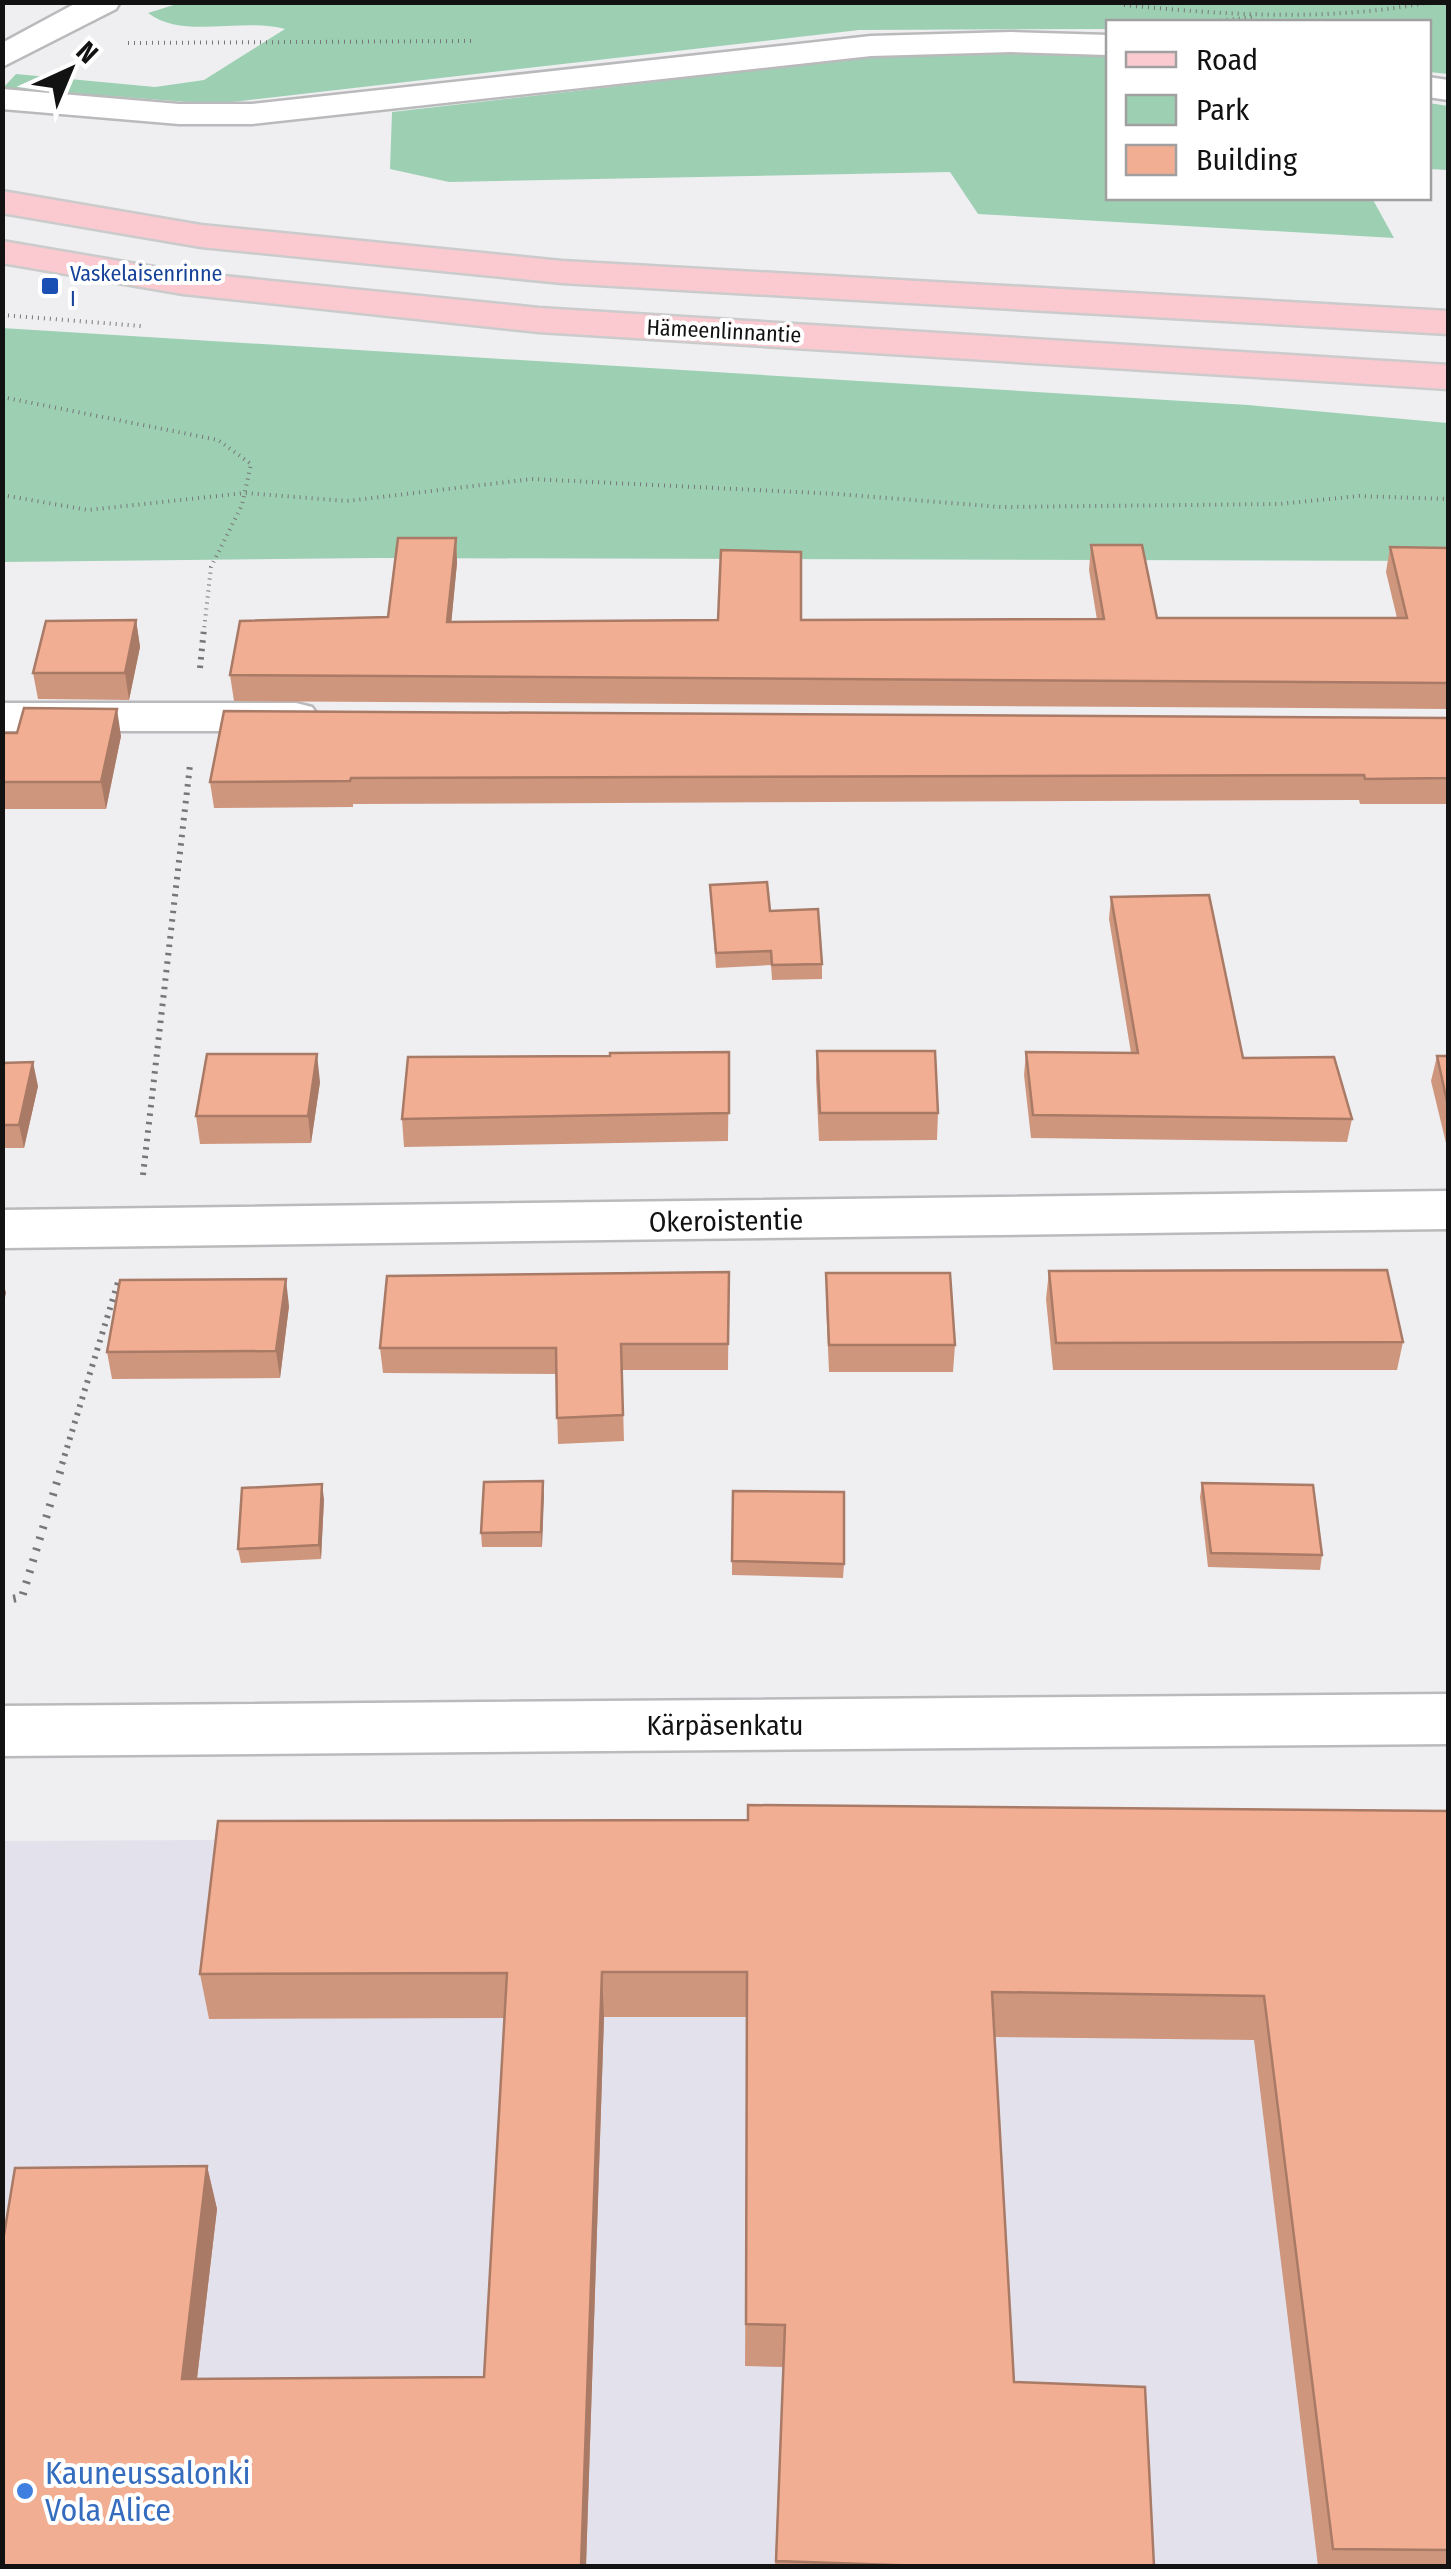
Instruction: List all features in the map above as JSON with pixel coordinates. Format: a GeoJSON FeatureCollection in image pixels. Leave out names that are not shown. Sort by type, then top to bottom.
{"type":"FeatureCollection","features":[{"type":"Feature","properties":{"kind":"main road","name":"Hämeenlinnantie"},"geometry":{"type":"LineString","coordinates":[[2,202],[201,236],[562,272],[1448,323]]}},
{"type":"Feature","properties":{"kind":"main road","name":"Hämeenlinnantie"},"geometry":{"type":"LineString","coordinates":[[2,252],[183,283],[539,320],[1448,377]]}},
{"type":"Feature","properties":{"kind":"street"},"geometry":{"type":"LineString","coordinates":[[2,57],[104,2]]}},
{"type":"Feature","properties":{"kind":"street"},"geometry":{"type":"LineString","coordinates":[[2,99],[178,114],[252,114],[871,46],[1010,42],[1106,45]]}},
{"type":"Feature","properties":{"kind":"street"},"geometry":{"type":"LineString","coordinates":[[2,717],[335,717]]}},
{"type":"Feature","properties":{"kind":"street","name":"Okeroistentie"},"geometry":{"type":"LineString","coordinates":[[2,1229],[1448,1210]]}},
{"type":"Feature","properties":{"kind":"street","name":"Kärpäsenkatu"},"geometry":{"type":"LineString","coordinates":[[2,1731],[1448,1719]]}},
{"type":"Feature","properties":{"kind":"path"},"geometry":{"type":"LineString","coordinates":[[1227,20],[1341,14],[1432,2]]}},
{"type":"Feature","properties":{"kind":"path"},"geometry":{"type":"LineString","coordinates":[[1114,4],[1264,16]]}},
{"type":"Feature","properties":{"kind":"path"},"geometry":{"type":"LineString","coordinates":[[2,397],[218,440],[252,464],[244,493],[210,567],[196,716],[134,1230],[22,1597],[2,1601]]}},
{"type":"Feature","properties":{"kind":"path"},"geometry":{"type":"LineString","coordinates":[[2,495],[88,510],[244,493],[347,501],[532,479],[837,494],[1000,507],[1280,504],[1359,496],[1448,500]]}},
{"type":"Feature","properties":{"kind":"shaded area"},"geometry":{"type":"Polygon","coordinates":[[[1448,1834],[1448,2566],[3,2566],[2,1841],[1448,1834]]]}},
{"type":"Feature","properties":{"kind":"green space"},"geometry":{"type":"Polygon","coordinates":[[[180,3],[1448,3],[1448,74],[1431,72],[1431,20],[1106,20],[1106,29],[859,30],[215,104],[3,88],[16,74],[155,87],[204,80],[285,29],[250,25],[195,27],[162,21],[148,13],[180,3]]]}},
{"type":"Feature","properties":{"kind":"green space"},"geometry":{"type":"Polygon","coordinates":[[[1038,47],[1106,52],[1106,200],[1373,200],[1394,238],[978,214],[950,172],[449,182],[390,169],[392,112],[880,56],[1038,47]]]}},
{"type":"Feature","properties":{"kind":"green space"},"geometry":{"type":"Polygon","coordinates":[[[1431,103],[1448,106],[1448,170],[1431,169],[1431,103]]]}},
{"type":"Feature","properties":{"kind":"green space"},"geometry":{"type":"Polygon","coordinates":[[[2,328],[1248,405],[1448,423],[1448,561],[374,558],[3,562],[2,328]]]}},
{"type":"Feature","properties":{"kind":"building"},"geometry":{"type":"Polygon","coordinates":[[[398,538],[456,538],[447,622],[718,620],[721,550],[801,552],[801,620],[1104,619],[1091,545],[1142,545],[1157,618],[1407,618],[1390,547],[1448,548],[1448,683],[230,675],[240,621],[388,617],[398,538]]]}},
{"type":"Feature","properties":{"kind":"building"},"geometry":{"type":"Polygon","coordinates":[[[136,620],[125,673],[33,673],[46,621],[136,620]]]}},
{"type":"Feature","properties":{"kind":"building"},"geometry":{"type":"Polygon","coordinates":[[[24,708],[117,709],[101,782],[2,782],[2,733],[17,733],[24,708]]]}},
{"type":"Feature","properties":{"kind":"building"},"geometry":{"type":"Polygon","coordinates":[[[224,711],[1448,718],[1448,778],[351,778],[210,782],[224,711]]]}},
{"type":"Feature","properties":{"kind":"building"},"geometry":{"type":"Polygon","coordinates":[[[767,882],[770,911],[818,909],[822,964],[772,965],[771,951],[716,953],[710,885],[767,882]]]}},
{"type":"Feature","properties":{"kind":"building"},"geometry":{"type":"Polygon","coordinates":[[[1209,895],[1243,1058],[1334,1057],[1352,1119],[1033,1115],[1026,1052],[1138,1053],[1111,897],[1209,895]]]}},
{"type":"Feature","properties":{"kind":"building"},"geometry":{"type":"Polygon","coordinates":[[[817,1051],[935,1051],[938,1113],[820,1113],[817,1051]]]}},
{"type":"Feature","properties":{"kind":"building"},"geometry":{"type":"Polygon","coordinates":[[[729,1052],[729,1113],[402,1119],[408,1057],[729,1052]]]}},
{"type":"Feature","properties":{"kind":"building"},"geometry":{"type":"Polygon","coordinates":[[[207,1054],[317,1054],[308,1116],[196,1116],[207,1054]]]}},
{"type":"Feature","properties":{"kind":"building"},"geometry":{"type":"Polygon","coordinates":[[[1437,1056],[1448,1056],[1448,1106],[1437,1056]]]}},
{"type":"Feature","properties":{"kind":"building"},"geometry":{"type":"Polygon","coordinates":[[[33,1062],[19,1125],[2,1125],[2,1063],[33,1062]]]}},
{"type":"Feature","properties":{"kind":"building"},"geometry":{"type":"Polygon","coordinates":[[[1387,1270],[1403,1342],[1056,1343],[1049,1271],[1387,1270]]]}},
{"type":"Feature","properties":{"kind":"building"},"geometry":{"type":"Polygon","coordinates":[[[729,1272],[728,1344],[621,1344],[623,1415],[557,1418],[556,1348],[380,1348],[387,1276],[729,1272]]]}},
{"type":"Feature","properties":{"kind":"building"},"geometry":{"type":"Polygon","coordinates":[[[826,1273],[950,1273],[955,1345],[829,1345],[826,1273]]]}},
{"type":"Feature","properties":{"kind":"building"},"geometry":{"type":"Polygon","coordinates":[[[286,1279],[276,1351],[107,1352],[120,1280],[286,1279]]]}},
{"type":"Feature","properties":{"kind":"building"},"geometry":{"type":"Polygon","coordinates":[[[543,1481],[541,1532],[481,1533],[484,1482],[543,1481]]]}},
{"type":"Feature","properties":{"kind":"building"},"geometry":{"type":"Polygon","coordinates":[[[1202,1483],[1313,1485],[1322,1555],[1211,1553],[1202,1483]]]}},
{"type":"Feature","properties":{"kind":"building"},"geometry":{"type":"Polygon","coordinates":[[[322,1484],[319,1545],[238,1549],[242,1488],[322,1484]]]}},
{"type":"Feature","properties":{"kind":"building"},"geometry":{"type":"Polygon","coordinates":[[[733,1491],[844,1492],[844,1564],[732,1561],[733,1491]]]}},
{"type":"Feature","properties":{"kind":"building"},"geometry":{"type":"Polygon","coordinates":[[[748,1805],[1448,1811],[1448,2550],[1333,2549],[1264,1996],[992,1992],[1014,2382],[1145,2387],[1154,2566],[924,2566],[776,2561],[785,2325],[746,2324],[747,1972],[602,1972],[581,2566],[2,2566],[2,2247],[15,2168],[207,2166],[182,2379],[484,2377],[507,1973],[200,1974],[218,1821],[748,1820],[748,1805]]]}},
{"type":"Feature","properties":{"kind":"place","name":"Vaskelaisenrinne I"},"geometry":{"type":"Point","coordinates":[50,286]}},
{"type":"Feature","properties":{"kind":"place","name":"Kauneussalonki Vola Alice"},"geometry":{"type":"Point","coordinates":[25,2491]}}]}
